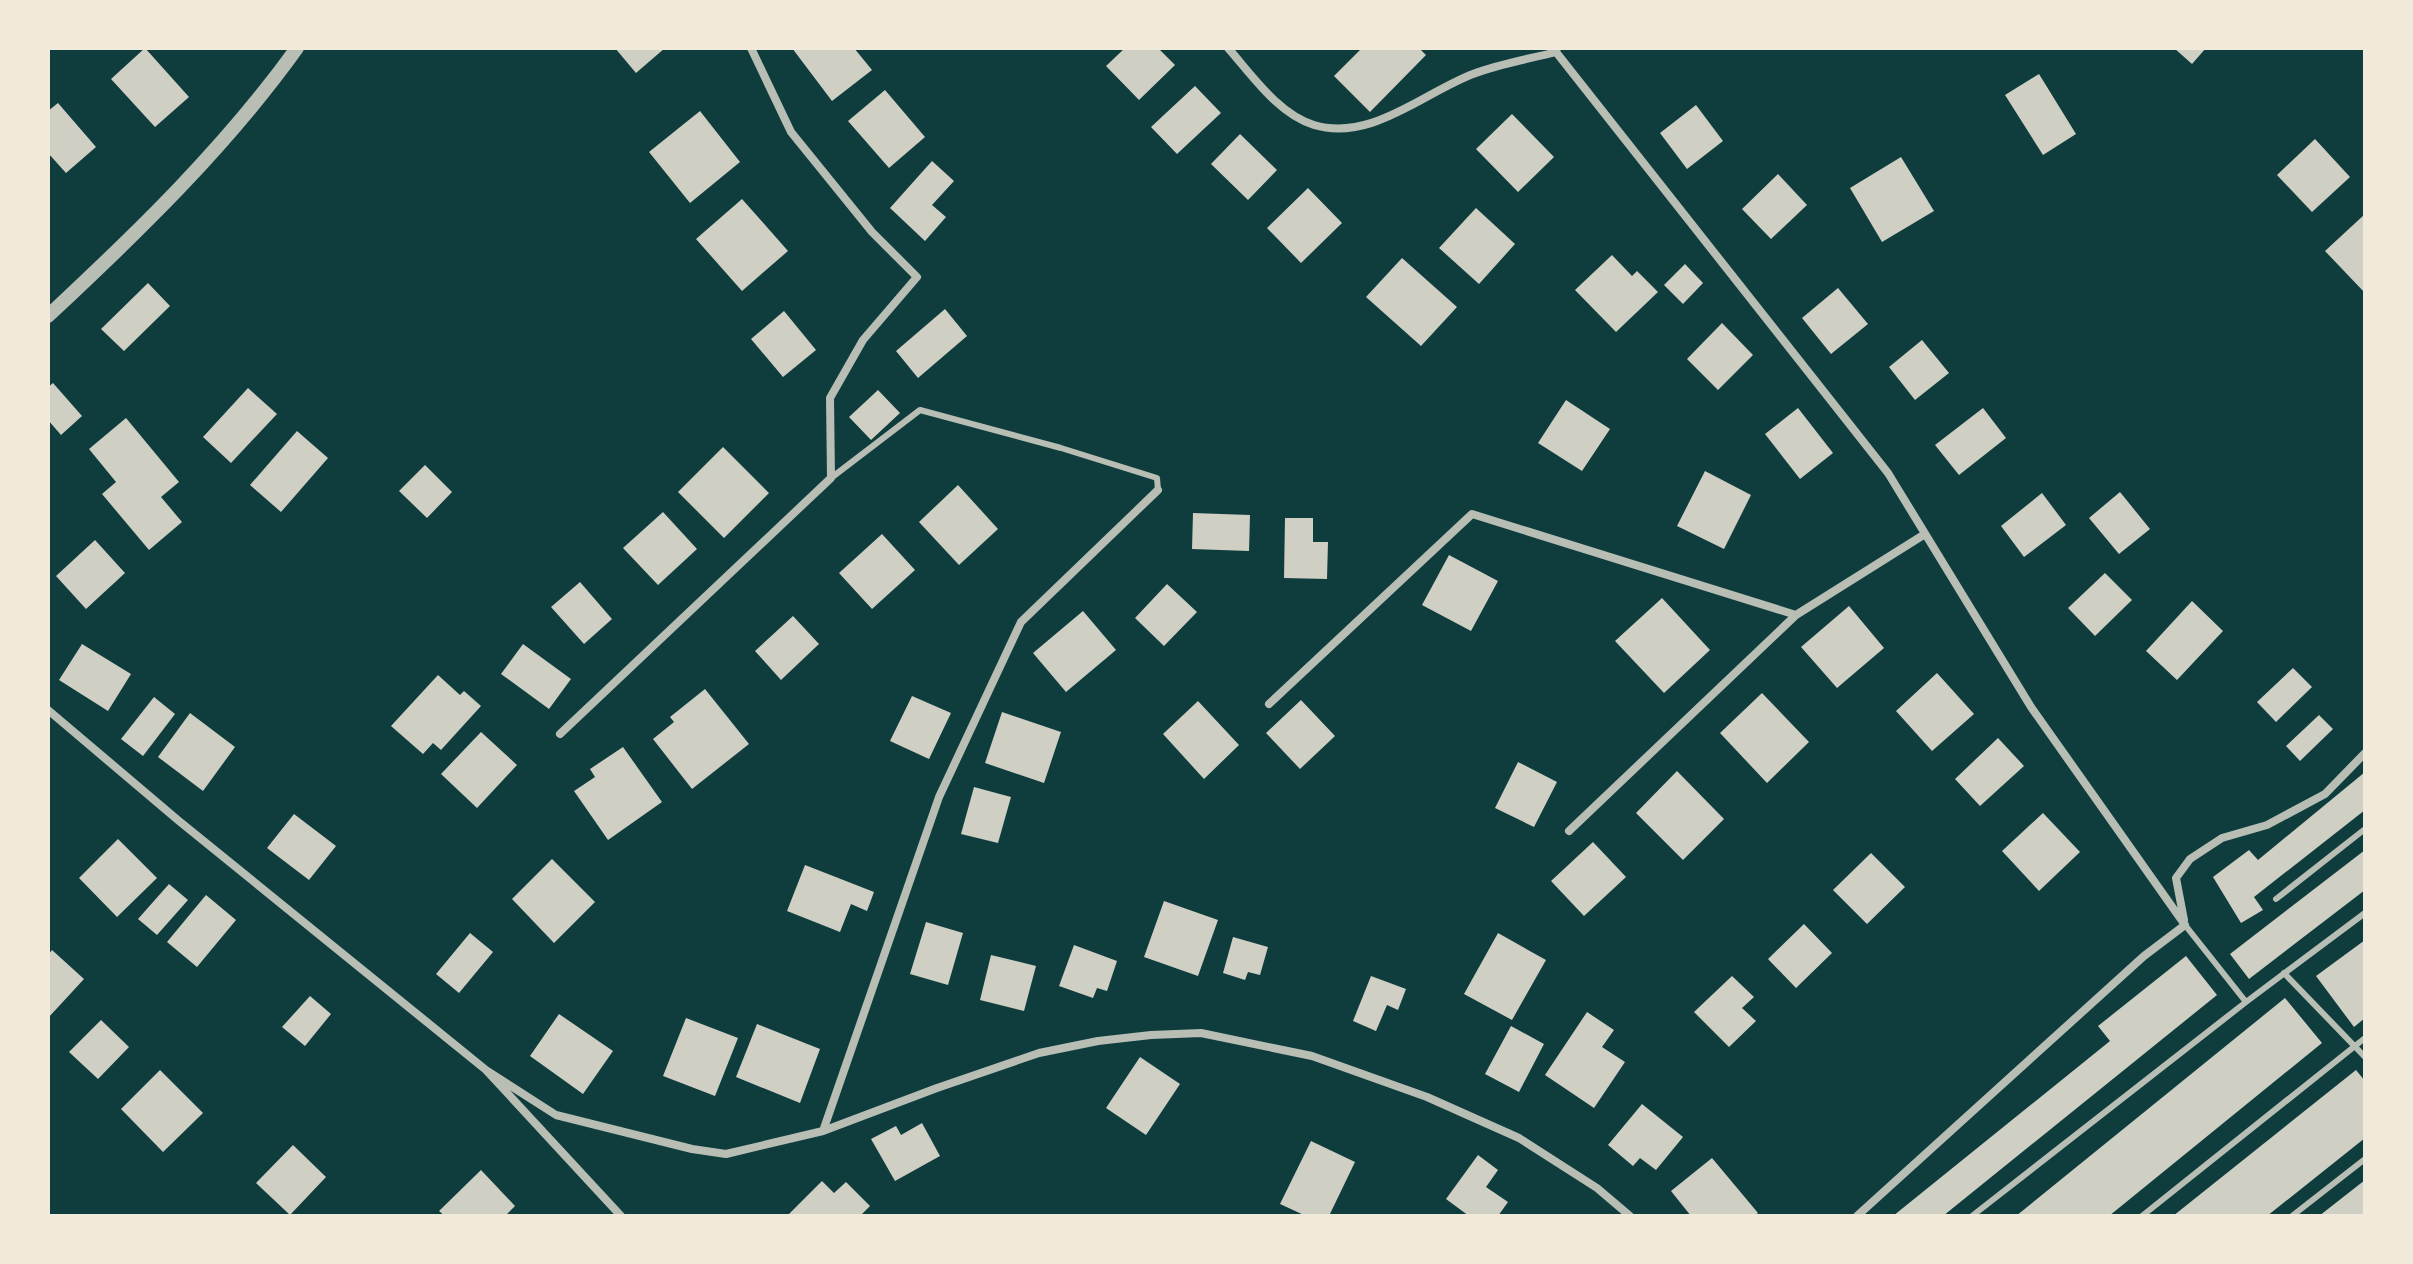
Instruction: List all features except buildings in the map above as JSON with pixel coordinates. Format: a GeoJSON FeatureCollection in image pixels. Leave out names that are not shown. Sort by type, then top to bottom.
{"type":"FeatureCollection","features":[{"type":"Feature","properties":{"kind":"street"},"geometry":{"type":"LineString","coordinates":[[48,316],[128,241],[262,97],[297,48]]}},
{"type":"Feature","properties":{"kind":"street"},"geometry":{"type":"LineString","coordinates":[[560,734],[831,478],[830,398],[863,340],[917,277],[872,232],[791,132],[751,48]]}},
{"type":"Feature","properties":{"kind":"street"},"geometry":{"type":"LineString","coordinates":[[1228,48],[1278,104],[1312,124],[1336,129],[1366,126],[1474,74],[1557,50],[1888,473],[2031,707],[2185,925]]}},
{"type":"Feature","properties":{"kind":"street"},"geometry":{"type":"LineString","coordinates":[[823,1131],[939,797],[1021,622],[1158,490]]}},
{"type":"Feature","properties":{"kind":"street"},"geometry":{"type":"LineString","coordinates":[[1269,704],[1472,514],[1796,615]]}},
{"type":"Feature","properties":{"kind":"street"},"geometry":{"type":"LineString","coordinates":[[1569,831],[1796,615],[1925,534]]}},
{"type":"Feature","properties":{"kind":"street"},"geometry":{"type":"LineString","coordinates":[[48,710],[179,821],[486,1070],[556,1115],[692,1149],[726,1154],[823,1131],[1039,1053],[1098,1041],[1201,1033],[1312,1056],[1427,1097],[1519,1138],[1597,1188],[1630,1216]]}},
{"type":"Feature","properties":{"kind":"street"},"geometry":{"type":"LineString","coordinates":[[2185,925],[2176,878],[2190,859],[2222,838],[2267,825],[2325,794],[2365,753]]}},
{"type":"Feature","properties":{"kind":"street"},"geometry":{"type":"LineString","coordinates":[[1863,1214],[2144,956],[2185,925]]}},
{"type":"Feature","properties":{"kind":"street"},"geometry":{"type":"LineString","coordinates":[[486,1070],[621,1216]]}},
{"type":"Feature","properties":{"kind":"lane"},"geometry":{"type":"LineString","coordinates":[[831,478],[920,410],[1157,478],[1158,490]]}},
{"type":"Feature","properties":{"kind":"lane"},"geometry":{"type":"LineString","coordinates":[[2276,899],[2365,829]]}},
{"type":"Feature","properties":{"kind":"lane"},"geometry":{"type":"LineString","coordinates":[[1972,1216],[2365,913]]}},
{"type":"Feature","properties":{"kind":"lane"},"geometry":{"type":"LineString","coordinates":[[2185,925],[2246,1002]]}},
{"type":"Feature","properties":{"kind":"lane"},"geometry":{"type":"LineString","coordinates":[[2284,973],[2365,1057]]}},
{"type":"Feature","properties":{"kind":"lane"},"geometry":{"type":"LineString","coordinates":[[2142,1216],[2365,1038]]}},
{"type":"Feature","properties":{"kind":"lane"},"geometry":{"type":"LineString","coordinates":[[2292,1216],[2365,1159]]}}]}
